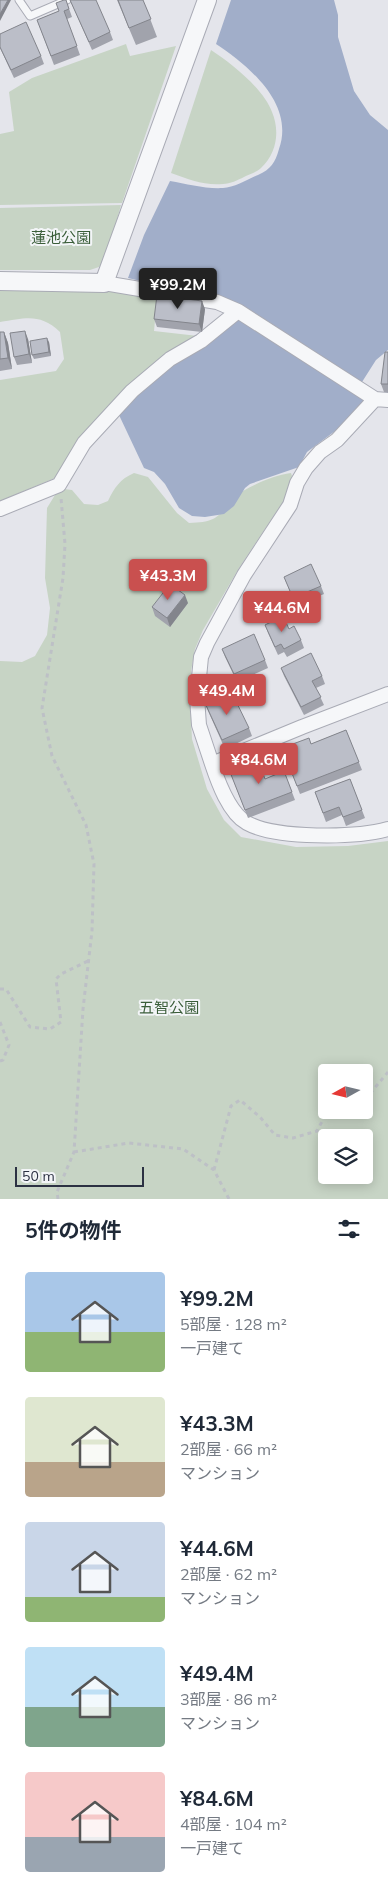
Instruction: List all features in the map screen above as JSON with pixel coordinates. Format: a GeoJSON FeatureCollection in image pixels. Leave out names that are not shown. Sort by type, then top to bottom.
{"type":"FeatureCollection","features":[{"type":"Feature","properties":{"kind":"street"},"geometry":{"type":"LineString","coordinates":[[104,283],[207,0]]}},
{"type":"Feature","properties":{"kind":"street"},"geometry":{"type":"LineString","coordinates":[[0,282],[104,283],[217,302],[238,311],[381,399],[337,440],[320,452],[306,468],[297,483],[290,505],[244,575],[207,643],[201,657],[197,698],[199,726],[220,788],[230,805],[246,822],[292,835],[348,834],[388,830]]}},
{"type":"Feature","properties":{"kind":"street"},"geometry":{"type":"LineString","coordinates":[[0,509],[60,485],[84,443],[132,391],[170,359],[201,341],[238,311]]}},
{"type":"Feature","properties":{"kind":"street"},"geometry":{"type":"LineString","coordinates":[[212,764],[388,694]]}},
{"type":"Feature","properties":{"kind":"lane"},"geometry":{"type":"LineString","coordinates":[[19,0],[30,16],[67,0]]}},
{"type":"Feature","properties":{"kind":"path"},"geometry":{"type":"LineString","coordinates":[[58,1199],[57,1192],[74,1152],[83,1009],[92,931],[94,864],[86,825],[52,756],[42,708],[63,578],[65,536],[60,485]]}},
{"type":"Feature","properties":{"kind":"path"},"geometry":{"type":"LineString","coordinates":[[0,989],[6,989],[30,1027],[50,1029],[60,1022],[56,979],[61,974],[89,961]]}},
{"type":"Feature","properties":{"kind":"path"},"geometry":{"type":"LineString","coordinates":[[0,1022],[9,1045],[3,1060],[0,1061]]}},
{"type":"Feature","properties":{"kind":"path"},"geometry":{"type":"LineString","coordinates":[[373,1090],[388,1072]]}},
{"type":"Feature","properties":{"kind":"path"},"geometry":{"type":"LineString","coordinates":[[214,1170],[231,1106],[240,1100],[260,1117],[275,1135],[293,1138],[317,1131],[323,1119]]}},
{"type":"Feature","properties":{"kind":"path"},"geometry":{"type":"LineString","coordinates":[[74,1152],[129,1143],[183,1148],[214,1170],[229,1199]]}},
{"type":"Feature","properties":{"kind":"green space"},"geometry":{"type":"Polygon","coordinates":[[[126,44],[130,56],[176,46],[122,203],[0,205],[0,134],[14,131],[9,92],[32,78],[126,44]]]}},
{"type":"Feature","properties":{"kind":"green space"},"geometry":{"type":"Polygon","coordinates":[[[211,50],[237,69],[262,94],[272,112],[276,127],[274,149],[261,168],[234,182],[226,184],[203,183],[171,173],[211,50]]]}},
{"type":"Feature","properties":{"kind":"green space","name":"蓮池公園"},"geometry":{"type":"Polygon","coordinates":[[[121,205],[107,255],[99,267],[90,270],[0,270],[0,208],[121,205]]]}},
{"type":"Feature","properties":{"kind":"green space"},"geometry":{"type":"Polygon","coordinates":[[[0,289],[95,289],[157,299],[154,331],[198,336],[55,478],[0,501],[0,380],[56,371],[64,359],[60,332],[53,326],[39,319],[32,318],[0,322],[0,289]]]}},
{"type":"Feature","properties":{"kind":"green space","name":"五智公園"},"geometry":{"type":"Polygon","coordinates":[[[134,473],[148,477],[177,513],[189,523],[210,520],[222,512],[242,492],[254,485],[291,473],[287,496],[239,568],[203,630],[195,649],[191,671],[190,701],[192,739],[207,789],[224,820],[241,837],[296,847],[348,846],[388,841],[388,1199],[0,1199],[0,661],[22,662],[35,656],[47,635],[50,608],[45,578],[47,508],[55,495],[64,489],[72,490],[84,504],[98,505],[108,501],[118,484],[134,473]]]}},
{"type":"Feature","properties":{"kind":"water"},"geometry":{"type":"Polygon","coordinates":[[[231,0],[334,0],[338,15],[338,37],[354,91],[370,115],[388,130],[388,350],[376,360],[362,382],[244,306],[219,296],[187,292],[128,278],[144,235],[170,181],[210,188],[232,187],[266,170],[274,162],[279,149],[282,132],[281,117],[275,102],[255,75],[216,44],[231,0]]]}},
{"type":"Feature","properties":{"kind":"water"},"geometry":{"type":"Polygon","coordinates":[[[238,318],[364,400],[343,425],[307,452],[299,467],[250,484],[245,488],[234,506],[224,514],[205,517],[192,516],[179,508],[165,484],[154,472],[144,468],[119,415],[146,387],[191,351],[238,318]]]}},
{"type":"Feature","properties":{"kind":"building"},"geometry":{"type":"Polygon","coordinates":[[[0,0],[8,0],[0,14],[0,0]]]}},
{"type":"Feature","properties":{"kind":"building"},"geometry":{"type":"Polygon","coordinates":[[[66,0],[69,9],[64,11],[77,46],[51,56],[37,20],[59,11],[56,3],[66,0]]]}},
{"type":"Feature","properties":{"kind":"building"},"geometry":{"type":"Polygon","coordinates":[[[70,0],[96,0],[110,32],[89,42],[70,0]]]}},
{"type":"Feature","properties":{"kind":"building"},"geometry":{"type":"Polygon","coordinates":[[[118,0],[143,0],[151,19],[129,28],[118,0]]]}},
{"type":"Feature","properties":{"kind":"building"},"geometry":{"type":"Polygon","coordinates":[[[26,22],[41,56],[11,70],[0,47],[0,34],[26,22]]]}},
{"type":"Feature","properties":{"kind":"building"},"geometry":{"type":"Polygon","coordinates":[[[157,295],[202,301],[199,324],[154,319],[157,295]]]}},
{"type":"Feature","properties":{"kind":"building"},"geometry":{"type":"Polygon","coordinates":[[[25,331],[29,354],[14,357],[10,333],[25,331]]]}},
{"type":"Feature","properties":{"kind":"building"},"geometry":{"type":"Polygon","coordinates":[[[0,332],[4,332],[8,358],[0,359],[0,332]]]}},
{"type":"Feature","properties":{"kind":"building"},"geometry":{"type":"Polygon","coordinates":[[[47,338],[49,352],[32,355],[30,341],[47,338]]]}},
{"type":"Feature","properties":{"kind":"building"},"geometry":{"type":"Polygon","coordinates":[[[385,352],[388,352],[388,384],[381,384],[385,352]]]}},
{"type":"Feature","properties":{"kind":"building"},"geometry":{"type":"Polygon","coordinates":[[[311,564],[321,586],[293,598],[284,577],[311,564]]]}},
{"type":"Feature","properties":{"kind":"building"},"geometry":{"type":"Polygon","coordinates":[[[170,584],[185,595],[167,618],[152,607],[170,584]]]}},
{"type":"Feature","properties":{"kind":"building"},"geometry":{"type":"Polygon","coordinates":[[[283,616],[289,629],[294,626],[301,640],[284,649],[281,644],[275,647],[265,625],[283,616]]]}},
{"type":"Feature","properties":{"kind":"building"},"geometry":{"type":"Polygon","coordinates":[[[254,634],[265,660],[234,674],[222,649],[254,634]]]}},
{"type":"Feature","properties":{"kind":"building"},"geometry":{"type":"Polygon","coordinates":[[[311,653],[322,676],[312,681],[321,697],[301,707],[281,668],[311,653]]]}},
{"type":"Feature","properties":{"kind":"building"},"geometry":{"type":"Polygon","coordinates":[[[212,677],[221,693],[207,700],[199,684],[212,677]]]}},
{"type":"Feature","properties":{"kind":"building"},"geometry":{"type":"Polygon","coordinates":[[[231,691],[249,728],[222,740],[205,703],[231,691]]]}},
{"type":"Feature","properties":{"kind":"building"},"geometry":{"type":"Polygon","coordinates":[[[346,730],[359,762],[297,786],[282,748],[309,738],[311,744],[346,730]]]}},
{"type":"Feature","properties":{"kind":"building"},"geometry":{"type":"Polygon","coordinates":[[[258,761],[265,779],[284,771],[292,792],[245,810],[230,772],[258,761]]]}},
{"type":"Feature","properties":{"kind":"building"},"geometry":{"type":"Polygon","coordinates":[[[350,779],[362,810],[343,817],[339,807],[323,813],[315,792],[350,779]]]}}]}
